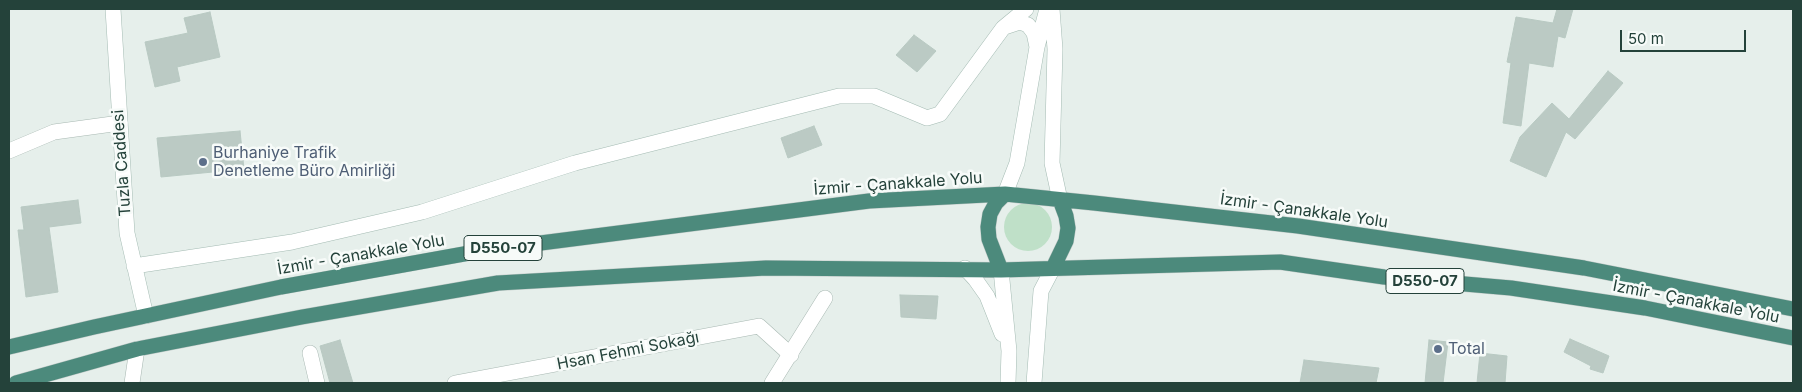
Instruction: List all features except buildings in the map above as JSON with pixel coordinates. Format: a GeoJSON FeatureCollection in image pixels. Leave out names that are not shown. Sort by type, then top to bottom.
{"type":"FeatureCollection","features":[{"type":"Feature","properties":{"kind":"highway","name":"İzmir - Çanakkale Yolu"},"geometry":{"type":"LineString","coordinates":[[9,347],[281,287],[486,250],[869,201],[1005,194],[1298,226],[1574,267],[1793,309]]}},
{"type":"Feature","properties":{"kind":"highway"},"geometry":{"type":"LineString","coordinates":[[1001,270],[989,239],[988,227],[993,209],[1005,194]]}},
{"type":"Feature","properties":{"kind":"highway"},"geometry":{"type":"LineString","coordinates":[[1053,268],[1066,241],[1068,228],[1060,200]]}},
{"type":"Feature","properties":{"kind":"highway","name":"İzmir - Çanakkale Yolu"},"geometry":{"type":"LineString","coordinates":[[16,383],[137,349],[302,317],[498,283],[766,268],[965,268],[1001,270],[1280,262],[1384,277],[1511,288],[1645,308],[1793,338]]}},
{"type":"Feature","properties":{"kind":"main road","name":"Tuzla Caddesi"},"geometry":{"type":"LineString","coordinates":[[113,9],[127,233],[146,316]]}},
{"type":"Feature","properties":{"kind":"main road"},"geometry":{"type":"LineString","coordinates":[[134,266],[292,242],[422,212],[575,163],[839,96],[874,96],[927,118],[940,114],[1003,28],[1026,9]]}},
{"type":"Feature","properties":{"kind":"main road"},"geometry":{"type":"LineString","coordinates":[[1005,194],[1017,163],[1037,47],[1047,9]]}},
{"type":"Feature","properties":{"kind":"main road"},"geometry":{"type":"LineString","coordinates":[[1052,9],[1055,50],[1052,163],[1060,200]]}},
{"type":"Feature","properties":{"kind":"main road"},"geometry":{"type":"LineString","coordinates":[[1003,28],[1020,22],[1028,25],[1034,33],[1037,47]]}},
{"type":"Feature","properties":{"kind":"main road"},"geometry":{"type":"LineString","coordinates":[[9,151],[54,132],[120,123]]}},
{"type":"Feature","properties":{"kind":"main road"},"geometry":{"type":"LineString","coordinates":[[965,268],[987,296],[1009,351]]}},
{"type":"Feature","properties":{"kind":"main road"},"geometry":{"type":"LineString","coordinates":[[1034,383],[1041,291],[1053,268]]}},
{"type":"Feature","properties":{"kind":"main road"},"geometry":{"type":"LineString","coordinates":[[1001,270],[1009,351],[1008,383]]}},
{"type":"Feature","properties":{"kind":"main road"},"geometry":{"type":"LineString","coordinates":[[772,383],[825,298]]}},
{"type":"Feature","properties":{"kind":"main road","name":"Hsan Fehmi Sokağı"},"geometry":{"type":"LineString","coordinates":[[455,383],[759,326],[791,355]]}},
{"type":"Feature","properties":{"kind":"main road"},"geometry":{"type":"LineString","coordinates":[[132,383],[137,349]]}},
{"type":"Feature","properties":{"kind":"main road"},"geometry":{"type":"LineString","coordinates":[[310,353],[318,383]]}},
{"type":"Feature","properties":{"kind":"green space"},"geometry":{"type":"Polygon","coordinates":[[[1023,203],[1033,203],[1045,210],[1052,222],[1052,232],[1045,244],[1033,251],[1023,251],[1015,247],[1008,240],[1004,232],[1004,222],[1008,214],[1015,207],[1023,203]]]}},
{"type":"Feature","properties":{"kind":"place","name":"Burhaniye Trafik Denetleme Büro Amirliği"},"geometry":{"type":"Point","coordinates":[203,162]}},
{"type":"Feature","properties":{"kind":"place","name":"Total"},"geometry":{"type":"Point","coordinates":[1438,349]}}]}
